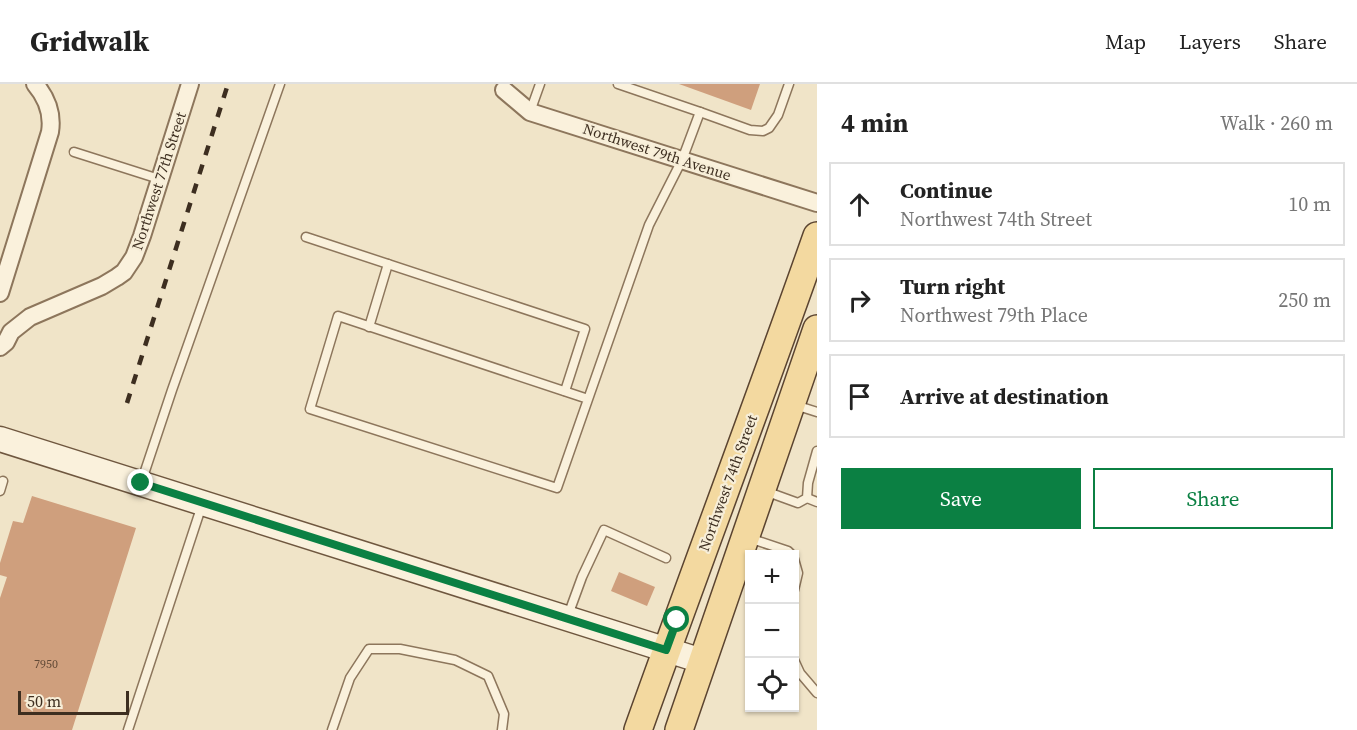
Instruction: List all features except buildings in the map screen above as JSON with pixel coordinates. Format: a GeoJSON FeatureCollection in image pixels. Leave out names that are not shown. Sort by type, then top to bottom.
{"type":"FeatureCollection","features":[{"type":"Feature","properties":{"kind":"main road","name":"Northwest 74th Street"},"geometry":{"type":"LineString","coordinates":[[638,730],[817,236]]}},
{"type":"Feature","properties":{"kind":"main road"},"geometry":{"type":"LineString","coordinates":[[680,730],[817,329]]}},
{"type":"Feature","properties":{"kind":"main road"},"geometry":{"type":"LineString","coordinates":[[778,347],[778,377],[784,393],[792,403]]}},
{"type":"Feature","properties":{"kind":"main road"},"geometry":{"type":"LineString","coordinates":[[0,439],[702,661]]}},
{"type":"Feature","properties":{"kind":"street"},"geometry":{"type":"LineString","coordinates":[[0,293],[51,132],[49,107],[35,84]]}},
{"type":"Feature","properties":{"kind":"street","name":"Northwest 77th Street"},"geometry":{"type":"LineString","coordinates":[[0,347],[6,342],[11,332],[30,316],[102,286],[124,272],[138,248],[190,84]]}},
{"type":"Feature","properties":{"kind":"street","name":"Northwest 79th Avenue"},"geometry":{"type":"LineString","coordinates":[[499,87],[530,112],[817,203]]}},
{"type":"Feature","properties":{"kind":"lane"},"geometry":{"type":"LineString","coordinates":[[141,483],[280,84]]}},
{"type":"Feature","properties":{"kind":"lane"},"geometry":{"type":"LineString","coordinates":[[530,112],[540,84]]}},
{"type":"Feature","properties":{"kind":"lane"},"geometry":{"type":"LineString","coordinates":[[618,84],[750,130],[763,131],[769,128],[778,115],[789,84]]}},
{"type":"Feature","properties":{"kind":"lane"},"geometry":{"type":"LineString","coordinates":[[588,399],[338,316],[310,409],[557,488],[649,225],[682,160],[700,112]]}},
{"type":"Feature","properties":{"kind":"lane"},"geometry":{"type":"LineString","coordinates":[[74,152],[159,179]]}},
{"type":"Feature","properties":{"kind":"lane"},"geometry":{"type":"LineString","coordinates":[[306,237],[585,329],[565,391]]}},
{"type":"Feature","properties":{"kind":"lane"},"geometry":{"type":"LineString","coordinates":[[369,327],[388,264]]}},
{"type":"Feature","properties":{"kind":"lane"},"geometry":{"type":"LineString","coordinates":[[792,403],[817,412]]}},
{"type":"Feature","properties":{"kind":"lane"},"geometry":{"type":"LineString","coordinates":[[807,498],[808,483],[817,451]]}},
{"type":"Feature","properties":{"kind":"lane"},"geometry":{"type":"LineString","coordinates":[[0,491],[3,481]]}},
{"type":"Feature","properties":{"kind":"lane"},"geometry":{"type":"LineString","coordinates":[[761,490],[798,503],[807,498],[817,501]]}},
{"type":"Feature","properties":{"kind":"lane"},"geometry":{"type":"LineString","coordinates":[[128,730],[202,502]]}},
{"type":"Feature","properties":{"kind":"lane"},"geometry":{"type":"LineString","coordinates":[[567,618],[582,576],[604,530],[666,558]]}},
{"type":"Feature","properties":{"kind":"lane"},"geometry":{"type":"LineString","coordinates":[[746,537],[785,550]]}},
{"type":"Feature","properties":{"kind":"lane"},"geometry":{"type":"LineString","coordinates":[[332,730],[350,678],[369,648],[400,649],[454,660],[489,676],[504,714],[502,730]]}},
{"type":"Feature","properties":{"kind":"lane"},"geometry":{"type":"LineString","coordinates":[[799,670],[817,693]]}},
{"type":"Feature","properties":{"kind":"railway"},"geometry":{"type":"LineString","coordinates":[[127,403],[228,84]]}},
{"type":"Feature","properties":{"kind":"route"},"geometry":{"type":"LineString","coordinates":[[141,483],[666,650],[677,620]]}}]}
